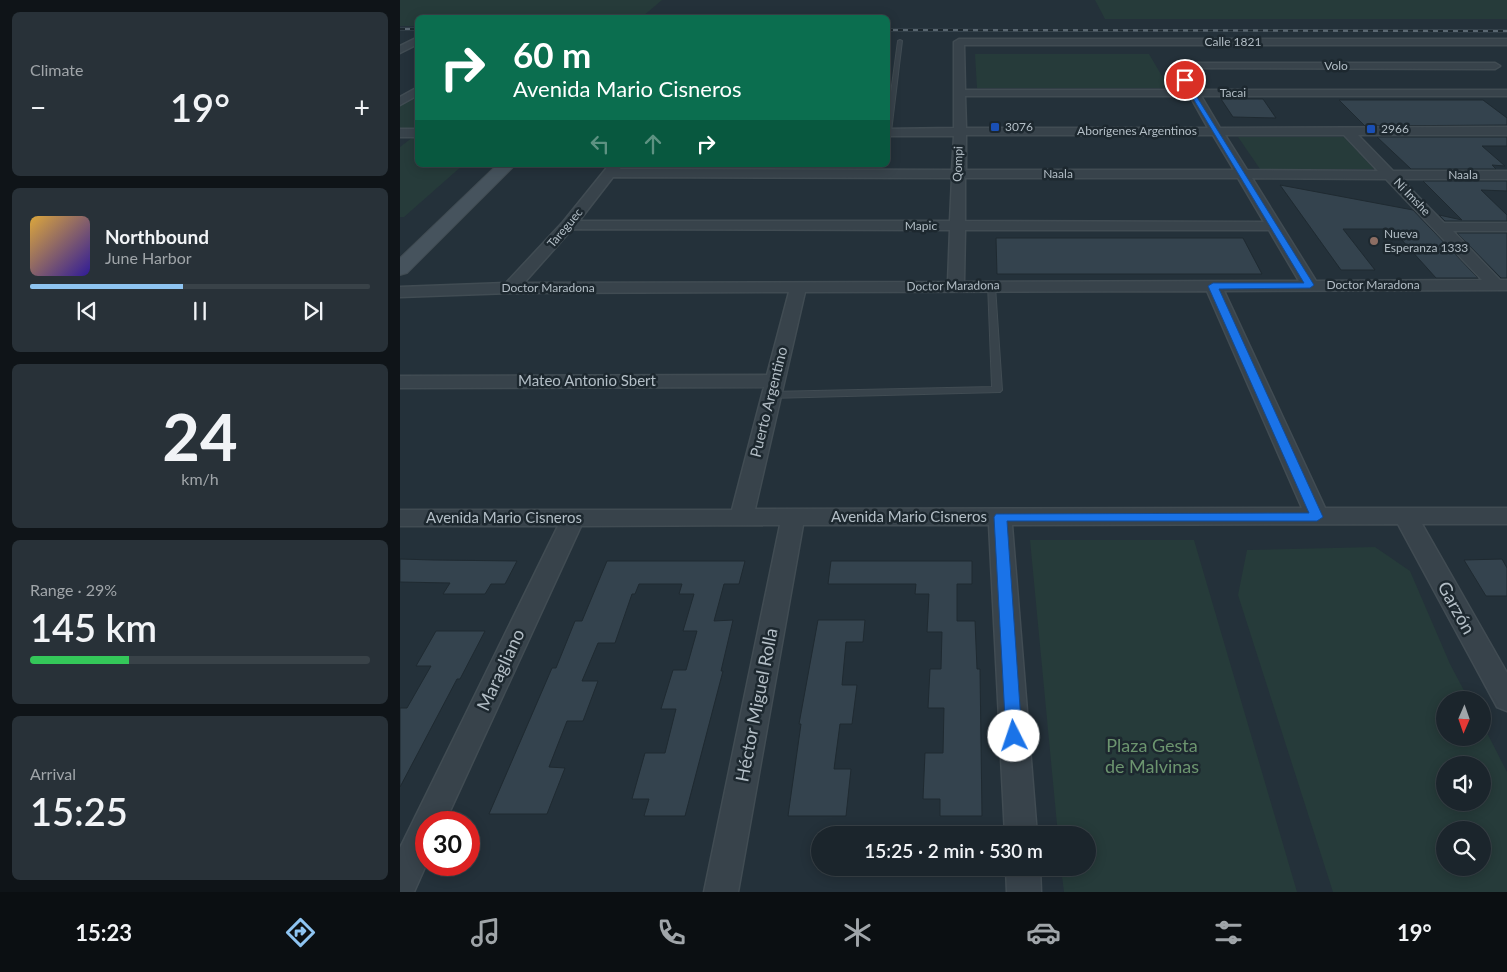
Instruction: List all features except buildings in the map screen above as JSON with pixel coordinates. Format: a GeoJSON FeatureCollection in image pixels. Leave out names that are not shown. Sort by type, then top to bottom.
{"type":"FeatureCollection","features":[{"type":"Feature","properties":{"kind":"street"},"geometry":{"type":"LineString","coordinates":[[400,39],[415,39]]}},
{"type":"Feature","properties":{"kind":"street"},"geometry":{"type":"LineString","coordinates":[[400,50],[415,41]]}},
{"type":"Feature","properties":{"kind":"street","name":"Calle 1821"},"geometry":{"type":"LineString","coordinates":[[959,42],[1507,42]]}},
{"type":"Feature","properties":{"kind":"street","name":"Qompi"},"geometry":{"type":"LineString","coordinates":[[956,286],[960,132],[959,42]]}},
{"type":"Feature","properties":{"kind":"street"},"geometry":{"type":"LineString","coordinates":[[1458,42],[1507,74]]}},
{"type":"Feature","properties":{"kind":"street","name":"Volo"},"geometry":{"type":"LineString","coordinates":[[1193,93],[1177,66],[1495,66]]}},
{"type":"Feature","properties":{"kind":"street"},"geometry":{"type":"LineString","coordinates":[[400,102],[415,92]]}},
{"type":"Feature","properties":{"kind":"street","name":"Tacai"},"geometry":{"type":"LineString","coordinates":[[959,93],[1507,93]]}},
{"type":"Feature","properties":{"kind":"street"},"geometry":{"type":"LineString","coordinates":[[1193,93],[1310,285]]}},
{"type":"Feature","properties":{"kind":"street","name":"Ni Imshe"},"geometry":{"type":"LineString","coordinates":[[1348,131],[1440,226],[1502,285]]}},
{"type":"Feature","properties":{"kind":"street","name":"Aborígenes Argentinos"},"geometry":{"type":"LineString","coordinates":[[890,132],[1507,131]]}},
{"type":"Feature","properties":{"kind":"street"},"geometry":{"type":"LineString","coordinates":[[401,134],[415,133]]}},
{"type":"Feature","properties":{"kind":"street"},"geometry":{"type":"LineString","coordinates":[[468,178],[480,167]]}},
{"type":"Feature","properties":{"kind":"street"},"geometry":{"type":"LineString","coordinates":[[400,268],[504,167]]}},
{"type":"Feature","properties":{"kind":"street","name":"Naala"},"geometry":{"type":"LineString","coordinates":[[612,169],[958,174],[1507,175]]}},
{"type":"Feature","properties":{"kind":"street","name":"Tareguec"},"geometry":{"type":"LineString","coordinates":[[511,288],[568,225],[612,169]]}},
{"type":"Feature","properties":{"kind":"street","name":"Mapic"},"geometry":{"type":"LineString","coordinates":[[568,225],[1274,226]]}},
{"type":"Feature","properties":{"kind":"street"},"geometry":{"type":"LineString","coordinates":[[1440,226],[1507,227]]}},
{"type":"Feature","properties":{"kind":"street","name":"Doctor Maradona"},"geometry":{"type":"LineString","coordinates":[[400,292],[511,288],[1502,285]]}},
{"type":"Feature","properties":{"kind":"street"},"geometry":{"type":"LineString","coordinates":[[1213,286],[1317,517]]}},
{"type":"Feature","properties":{"kind":"street","name":"Puerto Argentino"},"geometry":{"type":"LineString","coordinates":[[741,518],[798,288]]}},
{"type":"Feature","properties":{"kind":"street","name":"Mateo Antonio Sbert"},"geometry":{"type":"LineString","coordinates":[[400,382],[772,388]]}},
{"type":"Feature","properties":{"kind":"street","name":"Garzón"},"geometry":{"type":"LineString","coordinates":[[1406,516],[1507,699]]}},
{"type":"Feature","properties":{"kind":"street","name":"Avenida Mario Cisneros"},"geometry":{"type":"LineString","coordinates":[[400,518],[1507,516]]}},
{"type":"Feature","properties":{"kind":"street"},"geometry":{"type":"LineString","coordinates":[[1000,517],[1019,826]]}},
{"type":"Feature","properties":{"kind":"street","name":"Maragliano"},"geometry":{"type":"LineString","coordinates":[[434,811],[573,518]]}},
{"type":"Feature","properties":{"kind":"street","name":"Héctor Miguel Rolla"},"geometry":{"type":"LineString","coordinates":[[720,892],[793,518]]}},
{"type":"Feature","properties":{"kind":"street"},"geometry":{"type":"LineString","coordinates":[[400,885],[415,853]]}},
{"type":"Feature","properties":{"kind":"street"},"geometry":{"type":"LineString","coordinates":[[1023,876],[1024,892]]}},
{"type":"Feature","properties":{"kind":"lane"},"geometry":{"type":"LineString","coordinates":[[890,117],[900,41]]}},
{"type":"Feature","properties":{"kind":"lane","name":"Mateo Antonio Sbert"},"geometry":{"type":"LineString","coordinates":[[772,388],[997,390],[991,286]]}},
{"type":"Feature","properties":{"kind":"green space"},"geometry":{"type":"Polygon","coordinates":[[[400,0],[662,0],[644,15],[415,15],[415,26],[400,26],[400,0]]]}},
{"type":"Feature","properties":{"kind":"green space"},"geometry":{"type":"Polygon","coordinates":[[[1095,0],[1507,0],[1507,19],[1105,19],[1095,0]]]}},
{"type":"Feature","properties":{"kind":"green space"},"geometry":{"type":"Polygon","coordinates":[[[975,54],[1149,54],[1169,88],[977,88],[975,54]]]}},
{"type":"Feature","properties":{"kind":"green space"},"geometry":{"type":"Polygon","coordinates":[[[415,93],[415,129],[400,129],[400,104],[415,93]]]}},
{"type":"Feature","properties":{"kind":"green space"},"geometry":{"type":"Polygon","coordinates":[[[415,137],[415,167],[461,167],[404,217],[400,217],[400,147],[415,137]]]}},
{"type":"Feature","properties":{"kind":"green space"},"geometry":{"type":"Polygon","coordinates":[[[1238,137],[1344,137],[1374,169],[1260,169],[1238,137]]]}},
{"type":"Feature","properties":{"kind":"green space","name":"Plaza Gesta de Malvinas"},"geometry":{"type":"Polygon","coordinates":[[[1030,540],[1194,540],[1297,892],[1064,892],[1062,876],[1096,876],[1096,826],[1057,826],[1030,540]]]}},
{"type":"Feature","properties":{"kind":"green space"},"geometry":{"type":"Polygon","coordinates":[[[1375,547],[1410,571],[1450,664],[1464,691],[1436,691],[1436,746],[1491,746],[1491,741],[1507,772],[1507,892],[1333,892],[1238,595],[1247,550],[1375,547]]]}},
{"type":"Feature","properties":{"kind":"railway"},"geometry":{"type":"LineString","coordinates":[[400,29],[415,29]]}},
{"type":"Feature","properties":{"kind":"railway"},"geometry":{"type":"LineString","coordinates":[[890,30],[1507,31]]}},
{"type":"Feature","properties":{"kind":"place","name":"3076"},"geometry":{"type":"Point","coordinates":[995,127]}},
{"type":"Feature","properties":{"kind":"place","name":"2966"},"geometry":{"type":"Point","coordinates":[1371,129]}},
{"type":"Feature","properties":{"kind":"place","name":"Nueva Esperanza 1333"},"geometry":{"type":"Point","coordinates":[1374,241]}},
{"type":"Feature","properties":{"kind":"route"},"geometry":{"type":"LineString","coordinates":[[1014,736],[1000,517],[1317,517],[1213,286],[1310,285],[1185,80]]}}]}
